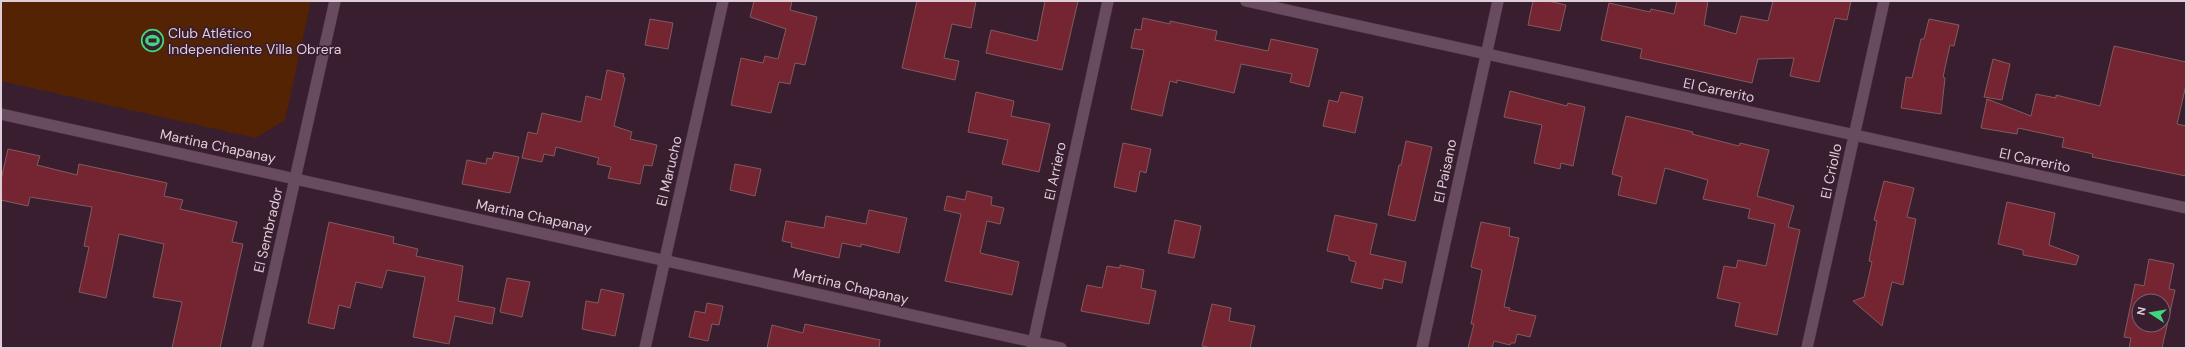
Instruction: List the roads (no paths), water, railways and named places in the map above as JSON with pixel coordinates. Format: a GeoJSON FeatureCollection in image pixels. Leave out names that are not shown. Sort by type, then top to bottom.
{"type":"FeatureCollection","features":[{"type":"Feature","properties":{"kind":"street","name":"El Sembrador"},"geometry":{"type":"LineString","coordinates":[[257,348],[335,1]]}},
{"type":"Feature","properties":{"kind":"street","name":"El Marucho"},"geometry":{"type":"LineString","coordinates":[[645,348],[723,1]]}},
{"type":"Feature","properties":{"kind":"street","name":"El Arriero"},"geometry":{"type":"LineString","coordinates":[[1032,345],[1108,1]]}},
{"type":"Feature","properties":{"kind":"street","name":"El Carrerito"},"geometry":{"type":"LineString","coordinates":[[1246,1],[2186,208]]}},
{"type":"Feature","properties":{"kind":"street","name":"El Paisano"},"geometry":{"type":"LineString","coordinates":[[1422,348],[1498,1]]}},
{"type":"Feature","properties":{"kind":"street","name":"El Criollo"},"geometry":{"type":"LineString","coordinates":[[1807,348],[1884,1]]}},
{"type":"Feature","properties":{"kind":"street","name":"Martina Chapanay"},"geometry":{"type":"LineString","coordinates":[[1,114],[665,260],[1032,345],[1061,348]]}},
{"type":"Feature","properties":{"kind":"place","name":"Club Atlético Independiente Villa Obrera"},"geometry":{"type":"Point","coordinates":[152,41]}}]}
